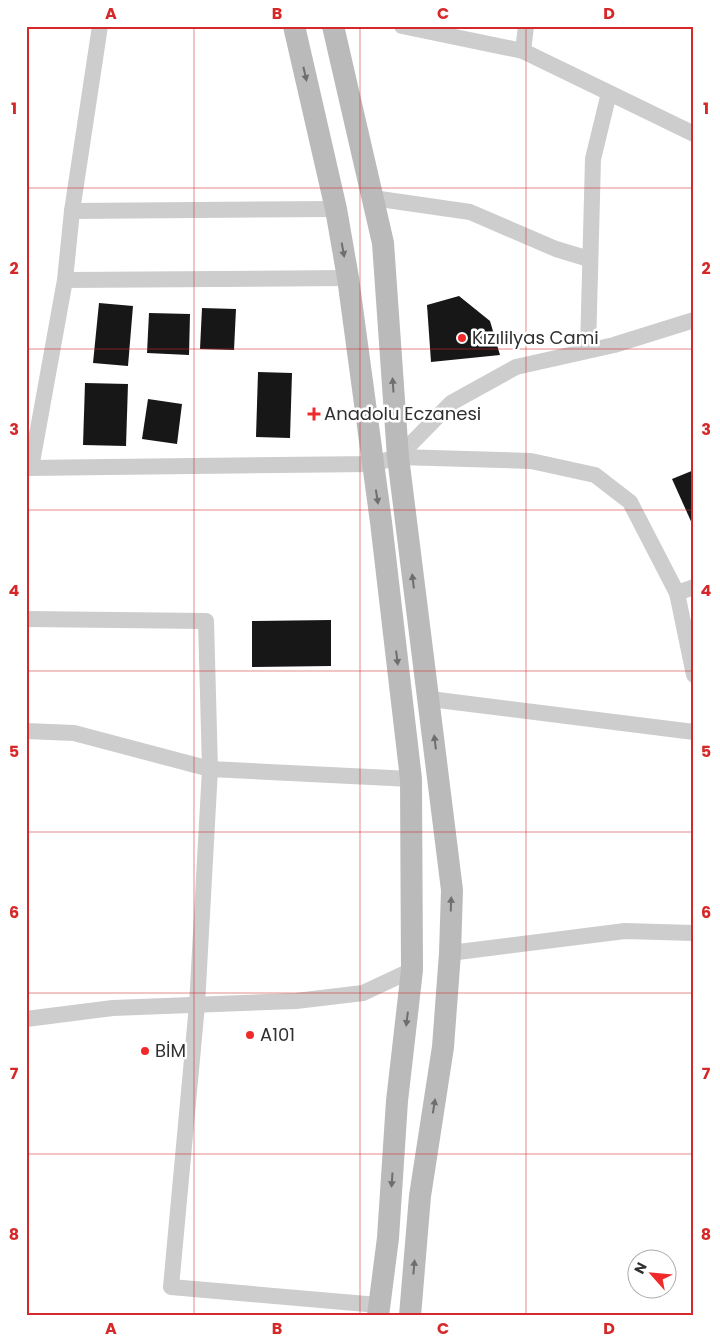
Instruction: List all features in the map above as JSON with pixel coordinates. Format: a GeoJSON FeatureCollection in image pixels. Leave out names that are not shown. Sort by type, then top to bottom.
{"type":"FeatureCollection","features":[{"type":"Feature","properties":{"kind":"main road"},"geometry":{"type":"LineString","coordinates":[[294,26],[336,209],[348,278],[381,522],[411,779],[414,905],[412,970],[397,1101],[388,1238],[378,1311]]}},
{"type":"Feature","properties":{"kind":"main road"},"geometry":{"type":"LineString","coordinates":[[333,26],[383,243],[398,457],[416,612],[430,699],[452,890],[450,953],[443,1047],[420,1196],[410,1316]]}},
{"type":"Feature","properties":{"kind":"main road"},"geometry":{"type":"LineString","coordinates":[[412,970],[450,953]]}},
{"type":"Feature","properties":{"kind":"street"},"geometry":{"type":"LineString","coordinates":[[100,26],[72,211],[65,280],[29,468],[372,464],[398,457],[531,461],[595,475],[630,502],[677,592],[694,675]]}},
{"type":"Feature","properties":{"kind":"street"},"geometry":{"type":"LineString","coordinates":[[402,26],[523,51],[694,134]]}},
{"type":"Feature","properties":{"kind":"street"},"geometry":{"type":"LineString","coordinates":[[523,51],[526,26]]}},
{"type":"Feature","properties":{"kind":"street"},"geometry":{"type":"LineString","coordinates":[[588,349],[593,159],[610,93]]}},
{"type":"Feature","properties":{"kind":"street"},"geometry":{"type":"LineString","coordinates":[[372,198],[470,212],[556,249],[589,259]]}},
{"type":"Feature","properties":{"kind":"street"},"geometry":{"type":"LineString","coordinates":[[72,211],[336,209]]}},
{"type":"Feature","properties":{"kind":"street"},"geometry":{"type":"LineString","coordinates":[[65,280],[348,278]]}},
{"type":"Feature","properties":{"kind":"street"},"geometry":{"type":"LineString","coordinates":[[398,457],[451,402],[516,367],[588,349],[614,345],[694,320]]}},
{"type":"Feature","properties":{"kind":"street"},"geometry":{"type":"LineString","coordinates":[[677,592],[694,587]]}},
{"type":"Feature","properties":{"kind":"street"},"geometry":{"type":"LineString","coordinates":[[26,619],[206,621],[210,769],[197,1005],[171,1287],[378,1311]]}},
{"type":"Feature","properties":{"kind":"street"},"geometry":{"type":"LineString","coordinates":[[430,699],[694,732]]}},
{"type":"Feature","properties":{"kind":"street"},"geometry":{"type":"LineString","coordinates":[[26,731],[74,733],[210,769],[411,779]]}},
{"type":"Feature","properties":{"kind":"street"},"geometry":{"type":"LineString","coordinates":[[450,953],[625,931],[694,933]]}},
{"type":"Feature","properties":{"kind":"street"},"geometry":{"type":"LineString","coordinates":[[26,1019],[113,1008],[296,1001],[362,993],[412,970]]}},
{"type":"Feature","properties":{"kind":"building","name":"Kızılilyas Cami"},"geometry":{"type":"Polygon","coordinates":[[[459,296],[490,321],[500,355],[431,362],[427,305],[459,296]]]}},
{"type":"Feature","properties":{"kind":"building"},"geometry":{"type":"Polygon","coordinates":[[[99,303],[133,306],[128,366],[93,363],[99,303]]]}},
{"type":"Feature","properties":{"kind":"building"},"geometry":{"type":"Polygon","coordinates":[[[202,308],[236,309],[234,350],[200,349],[202,308]]]}},
{"type":"Feature","properties":{"kind":"building"},"geometry":{"type":"Polygon","coordinates":[[[149,313],[190,314],[189,355],[147,353],[149,313]]]}},
{"type":"Feature","properties":{"kind":"building"},"geometry":{"type":"Polygon","coordinates":[[[258,372],[292,373],[290,438],[256,437],[258,372]]]}},
{"type":"Feature","properties":{"kind":"building"},"geometry":{"type":"Polygon","coordinates":[[[85,383],[128,384],[126,446],[83,445],[85,383]]]}},
{"type":"Feature","properties":{"kind":"building"},"geometry":{"type":"Polygon","coordinates":[[[148,399],[182,404],[177,444],[142,439],[148,399]]]}},
{"type":"Feature","properties":{"kind":"building"},"geometry":{"type":"Polygon","coordinates":[[[694,470],[694,528],[672,479],[694,470]]]}},
{"type":"Feature","properties":{"kind":"building"},"geometry":{"type":"Polygon","coordinates":[[[331,620],[331,666],[252,667],[252,621],[331,620]]]}},
{"type":"Feature","properties":{"kind":"place","name":"Kızılilyas Cami"},"geometry":{"type":"Point","coordinates":[462,338]}},
{"type":"Feature","properties":{"kind":"place","name":"Anadolu Eczanesi"},"geometry":{"type":"Point","coordinates":[314,414]}},
{"type":"Feature","properties":{"kind":"place","name":"A101"},"geometry":{"type":"Point","coordinates":[250,1035]}},
{"type":"Feature","properties":{"kind":"place","name":"BİM"},"geometry":{"type":"Point","coordinates":[145,1051]}}]}
